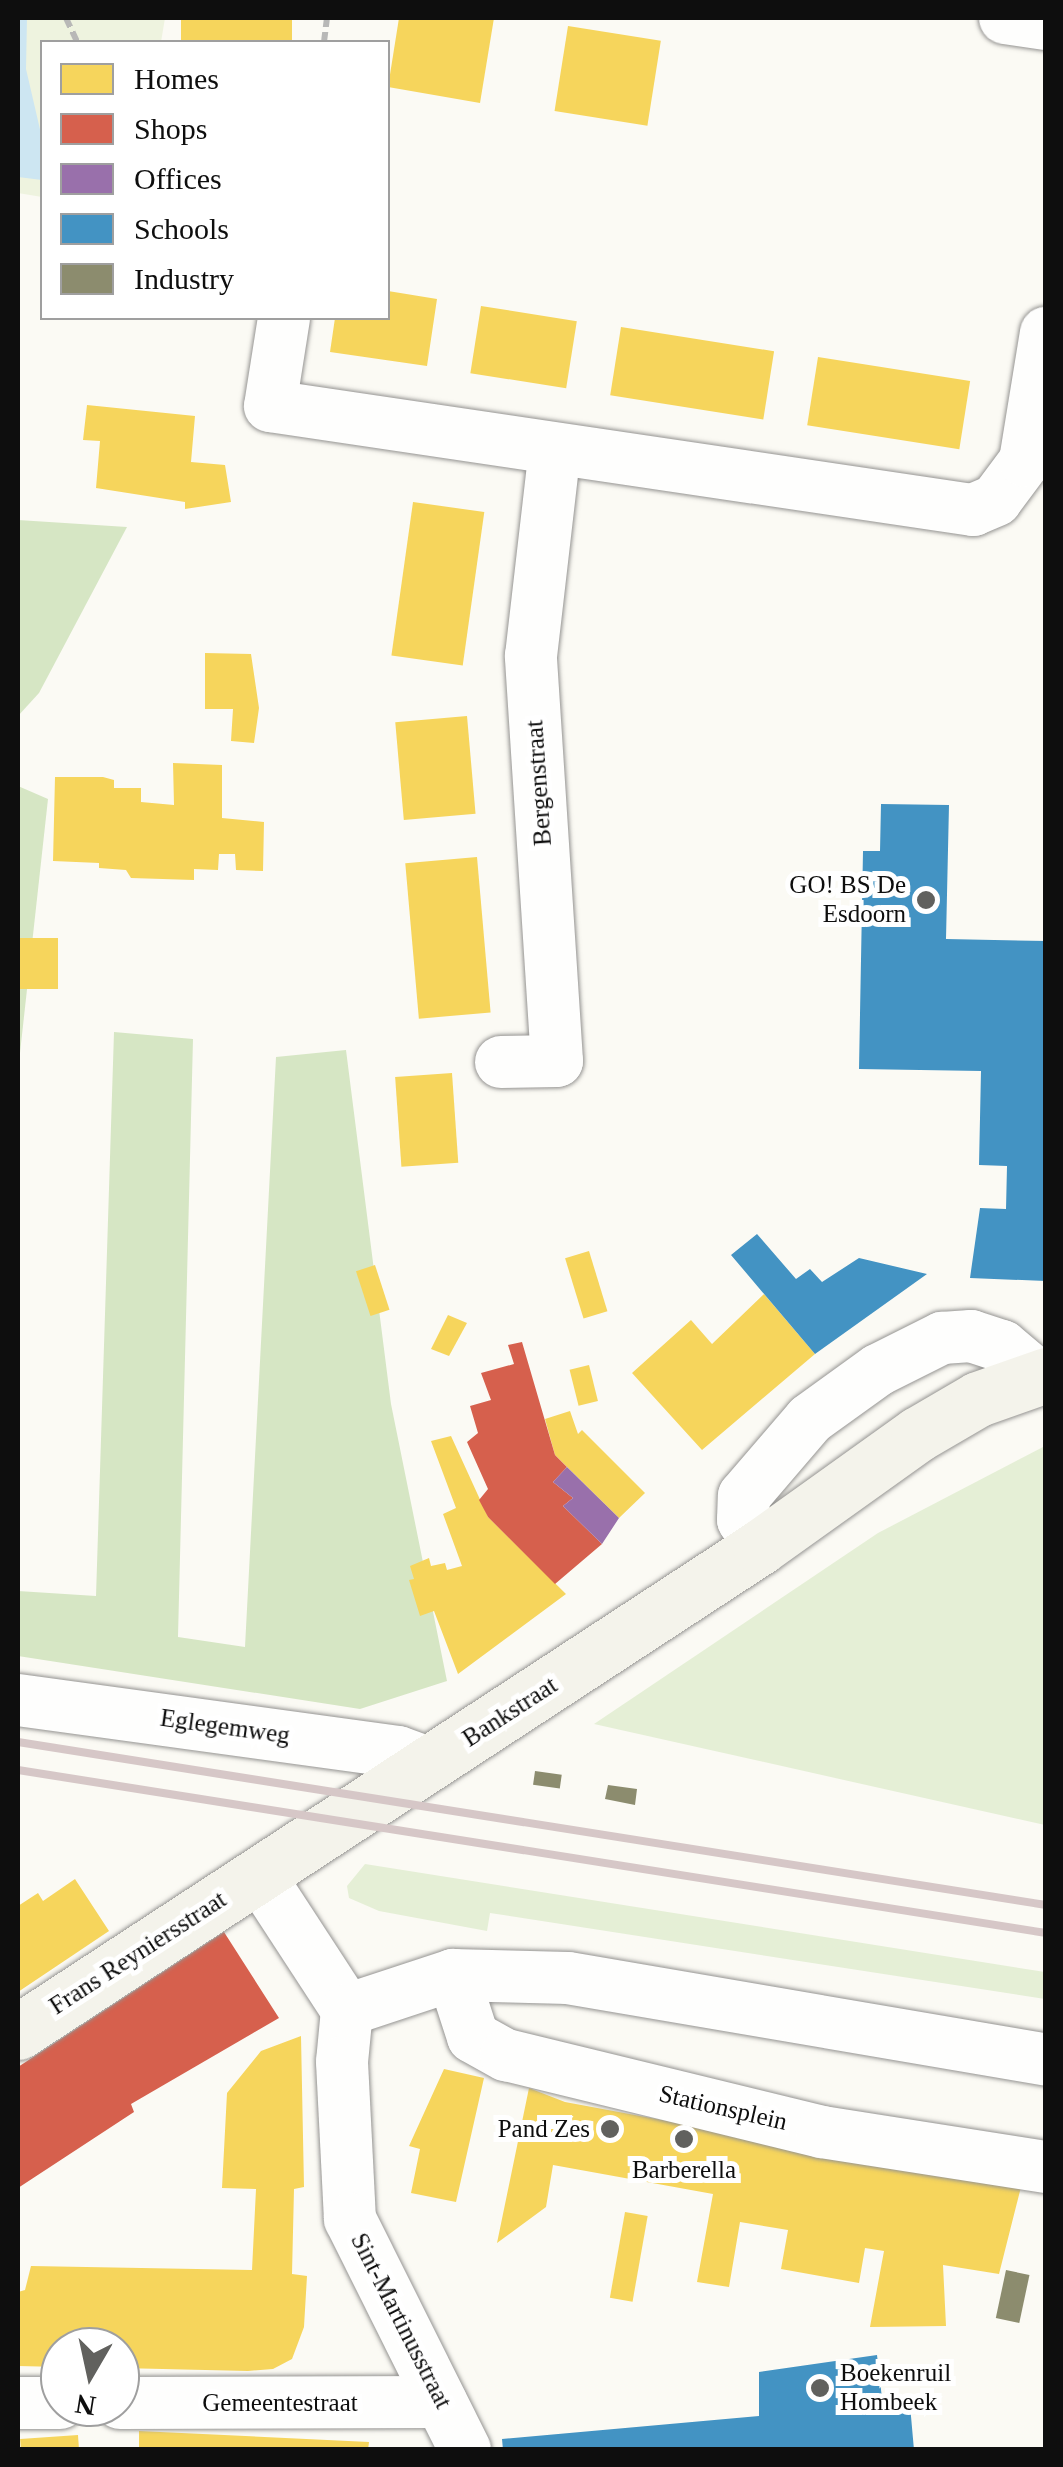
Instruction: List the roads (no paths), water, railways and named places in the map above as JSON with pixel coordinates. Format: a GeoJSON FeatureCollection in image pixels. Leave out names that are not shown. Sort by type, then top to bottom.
{"type":"FeatureCollection","features":[{"type":"Feature","properties":{"kind":"street"},"geometry":{"type":"LineString","coordinates":[[1005,18],[1046,24]]}},
{"type":"Feature","properties":{"kind":"street"},"geometry":{"type":"LineString","coordinates":[[284,320],[270,406],[973,510],[996,500],[1026,461],[1046,333]]}},
{"type":"Feature","properties":{"kind":"street","name":"Bergenstraat"},"geometry":{"type":"LineString","coordinates":[[501,1062],[557,1061],[532,656],[554,450]]}},
{"type":"Feature","properties":{"kind":"street","name":"Bankstraat"},"geometry":{"type":"LineString","coordinates":[[760,1547],[743,1520],[744,1496],[810,1419],[878,1370],[942,1338],[971,1336],[1002,1346],[1042,1376]]}},
{"type":"Feature","properties":{"kind":"street","name":"Bankstraat"},"geometry":{"type":"LineString","coordinates":[[259,1875],[760,1547],[918,1434],[978,1399],[1042,1376]]}},
{"type":"Feature","properties":{"kind":"street","name":"Eglegemweg"},"geometry":{"type":"LineString","coordinates":[[18,1700],[398,1752],[430,1764]]}},
{"type":"Feature","properties":{"kind":"street"},"geometry":{"type":"LineString","coordinates":[[259,1875],[347,2010],[453,1975],[568,1978],[1046,2060]]}},
{"type":"Feature","properties":{"kind":"street","name":"Frans Reyniersstraat"},"geometry":{"type":"LineString","coordinates":[[18,2032],[259,1875]]}},
{"type":"Feature","properties":{"kind":"street","name":"Stationsplein"},"geometry":{"type":"LineString","coordinates":[[453,1975],[473,2036],[506,2056],[822,2132],[1046,2167]]}},
{"type":"Feature","properties":{"kind":"street","name":"Sint-Martinusstraat"},"geometry":{"type":"LineString","coordinates":[[347,2010],[342,2062],[350,2220],[465,2450]]}},
{"type":"Feature","properties":{"kind":"street","name":"Gemeentestraat"},"geometry":{"type":"LineString","coordinates":[[140,2403],[440,2402]]}},
{"type":"Feature","properties":{"kind":"water"},"geometry":{"type":"Polygon","coordinates":[[[18,18],[27,18],[26,69],[40,129],[40,180],[18,177],[18,18]]]}},
{"type":"Feature","properties":{"kind":"railway"},"geometry":{"type":"LineString","coordinates":[[18,1742],[1046,1905]]}},
{"type":"Feature","properties":{"kind":"railway"},"geometry":{"type":"LineString","coordinates":[[18,1770],[1046,1933]]}},
{"type":"Feature","properties":{"kind":"place","name":"GO! BS De Esdoorn"},"geometry":{"type":"Point","coordinates":[926,900]}},
{"type":"Feature","properties":{"kind":"place","name":"Pand Zes"},"geometry":{"type":"Point","coordinates":[610,2129]}},
{"type":"Feature","properties":{"kind":"place","name":"Barberella"},"geometry":{"type":"Point","coordinates":[684,2139]}},
{"type":"Feature","properties":{"kind":"place","name":"Boekenruil Hombeek"},"geometry":{"type":"Point","coordinates":[820,2388]}}]}
